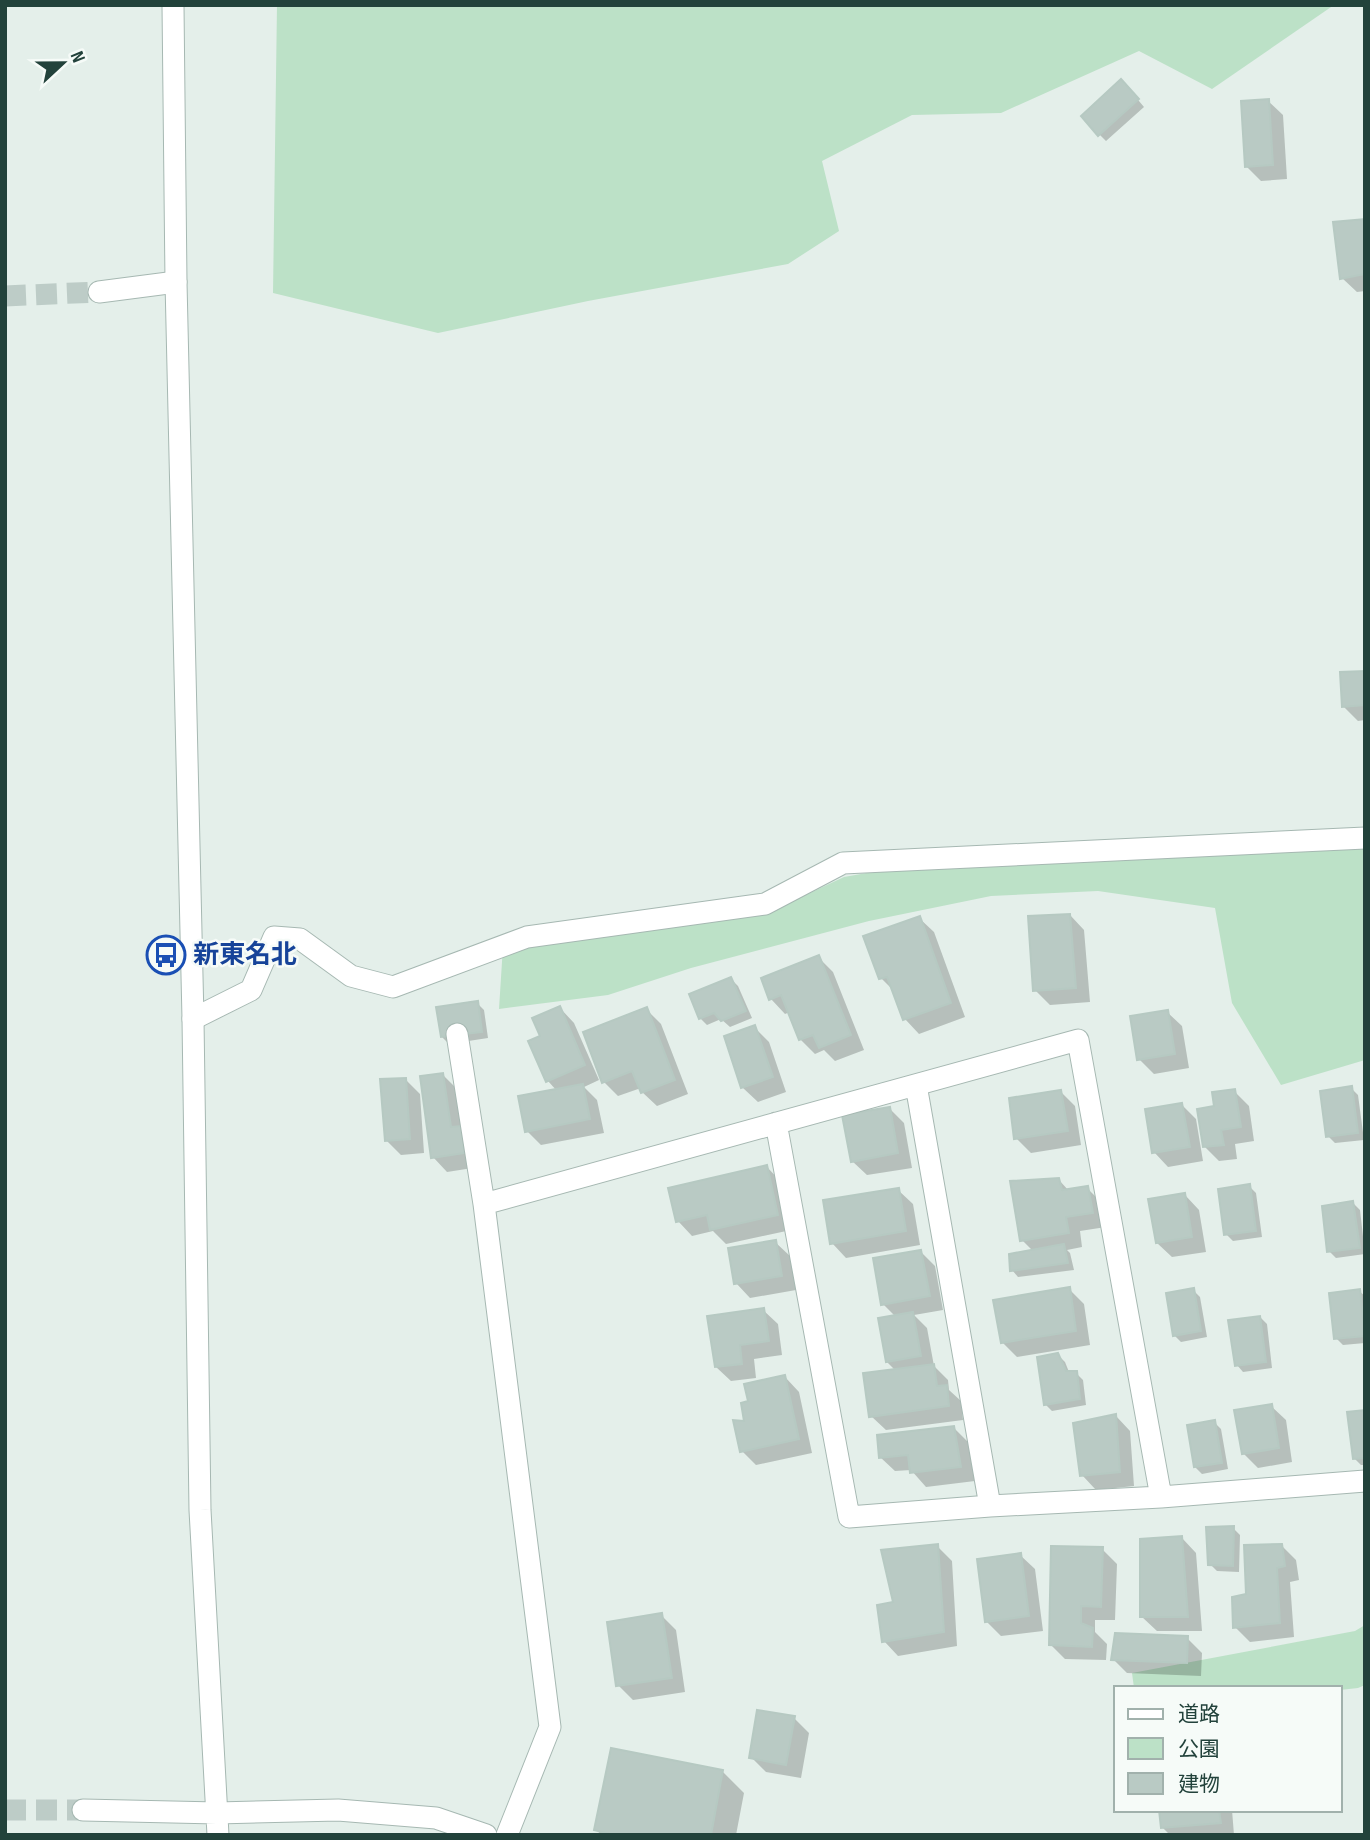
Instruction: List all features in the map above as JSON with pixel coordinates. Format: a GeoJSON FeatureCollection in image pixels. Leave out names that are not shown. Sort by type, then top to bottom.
{"type":"FeatureCollection","features":[{"type":"Feature","properties":{"kind":"street"},"geometry":{"type":"LineString","coordinates":[[173,5],[176,282],[194,1019],[200,1510],[218,1835]]}},
{"type":"Feature","properties":{"kind":"street"},"geometry":{"type":"LineString","coordinates":[[99,292],[176,282]]}},
{"type":"Feature","properties":{"kind":"street"},"geometry":{"type":"LineString","coordinates":[[194,1019],[251,990],[274,937],[300,939],[351,976],[393,987],[527,937],[765,904],[843,863],[1365,838]]}},
{"type":"Feature","properties":{"kind":"street"},"geometry":{"type":"LineString","coordinates":[[457,1034],[484,1204],[550,1727],[507,1835]]}},
{"type":"Feature","properties":{"kind":"street"},"geometry":{"type":"LineString","coordinates":[[484,1204],[1078,1040],[1161,1497]]}},
{"type":"Feature","properties":{"kind":"street"},"geometry":{"type":"LineString","coordinates":[[916,1085],[990,1506]]}},
{"type":"Feature","properties":{"kind":"street"},"geometry":{"type":"LineString","coordinates":[[776,1123],[849,1517],[1365,1481]]}},
{"type":"Feature","properties":{"kind":"street"},"geometry":{"type":"LineString","coordinates":[[83,1810],[217,1813],[338,1810],[436,1818],[486,1835]]}},
{"type":"Feature","properties":{"kind":"green space"},"geometry":{"type":"Polygon","coordinates":[[[277,5],[1334,5],[1212,89],[1139,51],[1001,113],[912,115],[822,161],[839,231],[788,264],[588,301],[438,333],[273,293],[277,5]]]}},
{"type":"Feature","properties":{"kind":"green space"},"geometry":{"type":"Polygon","coordinates":[[[1365,836],[1365,1060],[1281,1085],[1232,1003],[1215,908],[1098,891],[991,896],[869,921],[691,968],[608,995],[499,1009],[503,946],[767,913],[844,877],[951,858],[1365,836]]]}},
{"type":"Feature","properties":{"kind":"green space"},"geometry":{"type":"Polygon","coordinates":[[[1365,1625],[1365,1685],[1358,1688],[1134,1686],[1132,1673],[1355,1631],[1365,1625]]]}},
{"type":"Feature","properties":{"kind":"building"},"geometry":{"type":"Polygon","coordinates":[[[1121,79],[1139,99],[1098,136],[1081,116],[1121,79]]]}},
{"type":"Feature","properties":{"kind":"building"},"geometry":{"type":"Polygon","coordinates":[[[1269,99],[1273,165],[1245,167],[1241,101],[1269,99]]]}},
{"type":"Feature","properties":{"kind":"building"},"geometry":{"type":"Polygon","coordinates":[[[1365,219],[1365,274],[1340,279],[1333,222],[1365,219]]]}},
{"type":"Feature","properties":{"kind":"building"},"geometry":{"type":"Polygon","coordinates":[[[1365,671],[1365,705],[1342,707],[1340,672],[1365,671]]]}},
{"type":"Feature","properties":{"kind":"building"},"geometry":{"type":"Polygon","coordinates":[[[1070,914],[1076,988],[1033,991],[1028,916],[1070,914]]]}},
{"type":"Feature","properties":{"kind":"building"},"geometry":{"type":"Polygon","coordinates":[[[920,916],[951,1003],[903,1020],[887,977],[879,979],[863,936],[920,916]]]}},
{"type":"Feature","properties":{"kind":"building"},"geometry":{"type":"Polygon","coordinates":[[[819,955],[851,1035],[819,1048],[813,1035],[799,1040],[781,995],[769,1000],[761,978],[819,955]]]}},
{"type":"Feature","properties":{"kind":"building"},"geometry":{"type":"Polygon","coordinates":[[[731,977],[746,1011],[721,1021],[714,1013],[699,1019],[689,994],[731,977]]]}},
{"type":"Feature","properties":{"kind":"building"},"geometry":{"type":"Polygon","coordinates":[[[478,1001],[482,1032],[441,1037],[436,1007],[478,1001]]]}},
{"type":"Feature","properties":{"kind":"building"},"geometry":{"type":"Polygon","coordinates":[[[560,1006],[585,1065],[546,1082],[528,1041],[540,1036],[532,1018],[560,1006]]]}},
{"type":"Feature","properties":{"kind":"building"},"geometry":{"type":"Polygon","coordinates":[[[647,1007],[675,1080],[641,1093],[632,1071],[602,1083],[583,1032],[647,1007]]]}},
{"type":"Feature","properties":{"kind":"building"},"geometry":{"type":"Polygon","coordinates":[[[1168,1010],[1175,1054],[1137,1060],[1130,1016],[1168,1010]]]}},
{"type":"Feature","properties":{"kind":"building"},"geometry":{"type":"Polygon","coordinates":[[[755,1025],[773,1077],[741,1088],[724,1036],[755,1025]]]}},
{"type":"Feature","properties":{"kind":"building"},"geometry":{"type":"Polygon","coordinates":[[[443,1073],[451,1127],[462,1126],[465,1153],[431,1158],[420,1076],[443,1073]]]}},
{"type":"Feature","properties":{"kind":"building"},"geometry":{"type":"Polygon","coordinates":[[[406,1078],[410,1139],[385,1141],[380,1079],[406,1078]]]}},
{"type":"Feature","properties":{"kind":"building"},"geometry":{"type":"Polygon","coordinates":[[[583,1084],[590,1119],[525,1132],[518,1096],[583,1084]]]}},
{"type":"Feature","properties":{"kind":"building"},"geometry":{"type":"Polygon","coordinates":[[[1352,1086],[1358,1133],[1326,1137],[1320,1091],[1352,1086]]]}},
{"type":"Feature","properties":{"kind":"building"},"geometry":{"type":"Polygon","coordinates":[[[1235,1089],[1241,1127],[1221,1130],[1224,1145],[1203,1147],[1197,1109],[1214,1106],[1212,1092],[1235,1089]]]}},
{"type":"Feature","properties":{"kind":"building"},"geometry":{"type":"Polygon","coordinates":[[[1061,1090],[1068,1131],[1014,1139],[1009,1098],[1061,1090]]]}},
{"type":"Feature","properties":{"kind":"building"},"geometry":{"type":"Polygon","coordinates":[[[1182,1103],[1190,1147],[1152,1153],[1145,1109],[1182,1103]]]}},
{"type":"Feature","properties":{"kind":"building"},"geometry":{"type":"Polygon","coordinates":[[[890,1107],[898,1153],[851,1162],[842,1115],[890,1107]]]}},
{"type":"Feature","properties":{"kind":"building"},"geometry":{"type":"Polygon","coordinates":[[[767,1165],[778,1215],[710,1230],[707,1215],[676,1222],[668,1188],[767,1165]]]}},
{"type":"Feature","properties":{"kind":"building"},"geometry":{"type":"Polygon","coordinates":[[[1059,1178],[1062,1190],[1088,1186],[1093,1213],[1066,1217],[1069,1233],[1020,1241],[1010,1181],[1059,1178]]]}},
{"type":"Feature","properties":{"kind":"building"},"geometry":{"type":"Polygon","coordinates":[[[1250,1184],[1256,1231],[1224,1235],[1218,1189],[1250,1184]]]}},
{"type":"Feature","properties":{"kind":"building"},"geometry":{"type":"Polygon","coordinates":[[[899,1188],[906,1231],[830,1244],[823,1200],[899,1188]]]}},
{"type":"Feature","properties":{"kind":"building"},"geometry":{"type":"Polygon","coordinates":[[[1185,1193],[1192,1237],[1156,1243],[1148,1199],[1185,1193]]]}},
{"type":"Feature","properties":{"kind":"building"},"geometry":{"type":"Polygon","coordinates":[[[1353,1201],[1360,1248],[1327,1252],[1322,1206],[1353,1201]]]}},
{"type":"Feature","properties":{"kind":"building"},"geometry":{"type":"Polygon","coordinates":[[[776,1240],[782,1276],[734,1284],[728,1248],[776,1240]]]}},
{"type":"Feature","properties":{"kind":"building"},"geometry":{"type":"Polygon","coordinates":[[[1064,1244],[1068,1263],[1010,1271],[1009,1254],[1064,1244]]]}},
{"type":"Feature","properties":{"kind":"building"},"geometry":{"type":"Polygon","coordinates":[[[921,1250],[930,1296],[881,1305],[873,1258],[921,1250]]]}},
{"type":"Feature","properties":{"kind":"building"},"geometry":{"type":"Polygon","coordinates":[[[1070,1287],[1076,1331],[1001,1343],[993,1300],[1070,1287]]]}},
{"type":"Feature","properties":{"kind":"building"},"geometry":{"type":"Polygon","coordinates":[[[1194,1288],[1201,1331],[1173,1336],[1166,1293],[1194,1288]]]}},
{"type":"Feature","properties":{"kind":"building"},"geometry":{"type":"Polygon","coordinates":[[[1360,1289],[1365,1336],[1334,1339],[1329,1293],[1360,1289]]]}},
{"type":"Feature","properties":{"kind":"building"},"geometry":{"type":"Polygon","coordinates":[[[764,1308],[769,1341],[740,1345],[742,1364],[715,1367],[707,1316],[764,1308]]]}},
{"type":"Feature","properties":{"kind":"building"},"geometry":{"type":"Polygon","coordinates":[[[913,1312],[921,1356],[886,1362],[878,1318],[913,1312]]]}},
{"type":"Feature","properties":{"kind":"building"},"geometry":{"type":"Polygon","coordinates":[[[1260,1316],[1266,1362],[1235,1366],[1228,1320],[1260,1316]]]}},
{"type":"Feature","properties":{"kind":"building"},"geometry":{"type":"Polygon","coordinates":[[[1058,1353],[1066,1371],[1077,1371],[1080,1399],[1044,1405],[1037,1357],[1058,1353]]]}},
{"type":"Feature","properties":{"kind":"building"},"geometry":{"type":"Polygon","coordinates":[[[934,1364],[937,1386],[947,1385],[949,1406],[869,1417],[863,1373],[934,1364]]]}},
{"type":"Feature","properties":{"kind":"building"},"geometry":{"type":"Polygon","coordinates":[[[785,1375],[799,1439],[740,1452],[733,1420],[744,1421],[741,1403],[748,1401],[744,1384],[785,1375]]]}},
{"type":"Feature","properties":{"kind":"building"},"geometry":{"type":"Polygon","coordinates":[[[1272,1404],[1279,1448],[1242,1454],[1234,1410],[1272,1404]]]}},
{"type":"Feature","properties":{"kind":"building"},"geometry":{"type":"Polygon","coordinates":[[[1365,1410],[1365,1458],[1353,1459],[1347,1412],[1365,1410]]]}},
{"type":"Feature","properties":{"kind":"building"},"geometry":{"type":"Polygon","coordinates":[[[1116,1414],[1120,1472],[1080,1476],[1073,1423],[1116,1414]]]}},
{"type":"Feature","properties":{"kind":"building"},"geometry":{"type":"Polygon","coordinates":[[[1215,1420],[1222,1463],[1194,1467],[1187,1425],[1215,1420]]]}},
{"type":"Feature","properties":{"kind":"building"},"geometry":{"type":"Polygon","coordinates":[[[954,1426],[961,1467],[910,1473],[908,1455],[879,1458],[877,1435],[954,1426]]]}},
{"type":"Feature","properties":{"kind":"building"},"geometry":{"type":"Polygon","coordinates":[[[1234,1526],[1233,1566],[1208,1565],[1206,1527],[1234,1526]]]}},
{"type":"Feature","properties":{"kind":"building"},"geometry":{"type":"Polygon","coordinates":[[[1182,1536],[1188,1617],[1140,1617],[1140,1539],[1182,1536]]]}},
{"type":"Feature","properties":{"kind":"building"},"geometry":{"type":"Polygon","coordinates":[[[938,1544],[944,1632],[882,1642],[877,1605],[893,1602],[881,1550],[938,1544]]]}},
{"type":"Feature","properties":{"kind":"building"},"geometry":{"type":"Polygon","coordinates":[[[1282,1544],[1285,1566],[1277,1568],[1280,1623],[1233,1628],[1232,1597],[1246,1594],[1244,1545],[1282,1544]]]}},
{"type":"Feature","properties":{"kind":"building"},"geometry":{"type":"Polygon","coordinates":[[[1051,1546],[1103,1547],[1101,1607],[1081,1606],[1081,1623],[1093,1628],[1092,1647],[1049,1645],[1051,1546]]]}},
{"type":"Feature","properties":{"kind":"building"},"geometry":{"type":"Polygon","coordinates":[[[1021,1553],[1029,1616],[985,1622],[977,1559],[1021,1553]]]}},
{"type":"Feature","properties":{"kind":"building"},"geometry":{"type":"Polygon","coordinates":[[[662,1613],[672,1678],[616,1686],[607,1622],[662,1613]]]}},
{"type":"Feature","properties":{"kind":"building"},"geometry":{"type":"Polygon","coordinates":[[[1115,1633],[1188,1636],[1187,1663],[1111,1660],[1115,1633]]]}},
{"type":"Feature","properties":{"kind":"building"},"geometry":{"type":"Polygon","coordinates":[[[757,1710],[795,1716],[786,1765],[749,1758],[757,1710]]]}},
{"type":"Feature","properties":{"kind":"building"},"geometry":{"type":"Polygon","coordinates":[[[611,1748],[723,1770],[711,1835],[614,1835],[594,1830],[611,1748]]]}},
{"type":"Feature","properties":{"kind":"building"},"geometry":{"type":"Polygon","coordinates":[[[1159,1812],[1219,1812],[1221,1823],[1161,1828],[1159,1812]]]}},
{"type":"Feature","properties":{"kind":"tunnel"},"geometry":{"type":"LineString","coordinates":[[5,296],[99,292]]}},
{"type":"Feature","properties":{"kind":"tunnel"},"geometry":{"type":"LineString","coordinates":[[5,1810],[83,1810]]}},
{"type":"Feature","properties":{"kind":"place","name":"新東名北"},"geometry":{"type":"Point","coordinates":[166,955]}}]}
